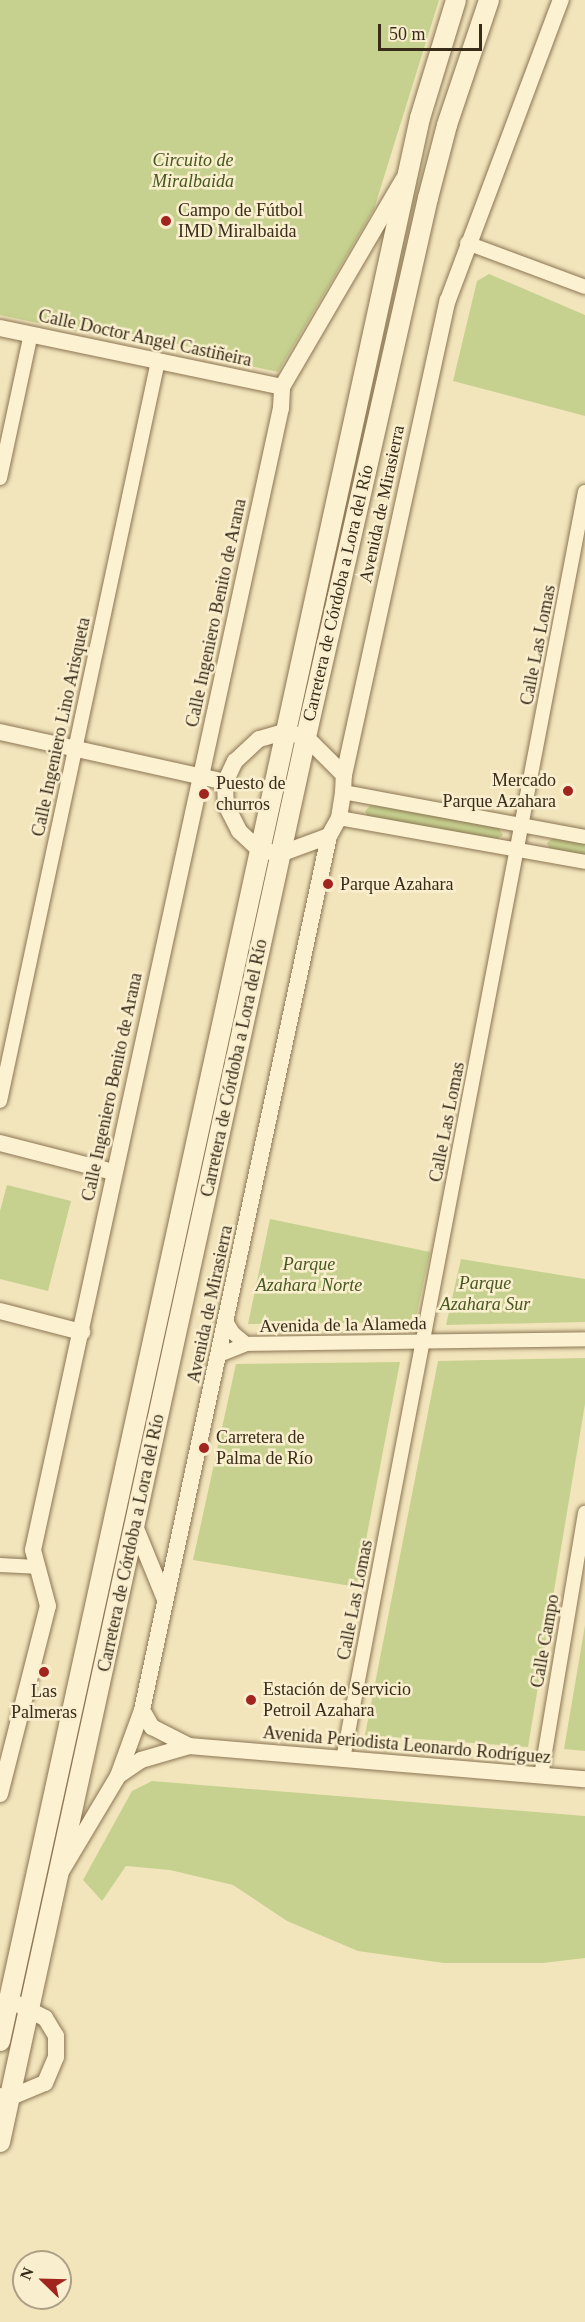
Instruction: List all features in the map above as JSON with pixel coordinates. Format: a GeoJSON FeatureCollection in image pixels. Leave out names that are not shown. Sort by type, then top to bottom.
{"type":"FeatureCollection","features":[{"type":"Feature","properties":{"kind":"main road","name":"Carretera de Córdoba a Lora del Río"},"geometry":{"type":"LineString","coordinates":[[0,2041],[4,2003],[409,171],[440,43],[456,0]]}},
{"type":"Feature","properties":{"kind":"main road","name":"Carretera de Córdoba a Lora del Río"},"geometry":{"type":"LineString","coordinates":[[0,2142],[5,2097],[29,2006],[280,854],[428,198],[447,124],[489,0]]}},
{"type":"Feature","properties":{"kind":"street","name":"Avenida de Mirasierra"},"geometry":{"type":"LineString","coordinates":[[57,1879],[118,1776],[142,1710],[164,1597],[227,1323],[329,836],[339,818],[343,784],[448,300],[467,243],[561,0]]}},
{"type":"Feature","properties":{"kind":"street"},"geometry":{"type":"LineString","coordinates":[[282,387],[409,171]]}},
{"type":"Feature","properties":{"kind":"street"},"geometry":{"type":"LineString","coordinates":[[467,243],[585,287]]}},
{"type":"Feature","properties":{"kind":"street","name":"Calle Doctor Angel Castiñeira"},"geometry":{"type":"LineString","coordinates":[[0,327],[282,387]]}},
{"type":"Feature","properties":{"kind":"street"},"geometry":{"type":"LineString","coordinates":[[0,478],[31,334]]}},
{"type":"Feature","properties":{"kind":"street","name":"Calle Ingeniero Lino Arisqueta"},"geometry":{"type":"LineString","coordinates":[[0,1101],[158,361]]}},
{"type":"Feature","properties":{"kind":"street","name":"Calle Ingeniero Benito de Arana"},"geometry":{"type":"LineString","coordinates":[[0,1794],[48,1606],[46,1591],[36,1567],[33,1550],[82,1332],[113,1172],[281,408],[282,387]]}},
{"type":"Feature","properties":{"kind":"street","name":"Calle Las Lomas"},"geometry":{"type":"LineString","coordinates":[[343,1759],[585,492]]}},
{"type":"Feature","properties":{"kind":"street"},"geometry":{"type":"LineString","coordinates":[[0,732],[225,782]]}},
{"type":"Feature","properties":{"kind":"street"},"geometry":{"type":"LineString","coordinates":[[329,836],[280,854],[258,849],[239,831],[226,805],[225,782],[235,761],[260,739],[284,732],[306,737],[343,784],[585,837]]}},
{"type":"Feature","properties":{"kind":"street"},"geometry":{"type":"LineString","coordinates":[[339,818],[585,862]]}},
{"type":"Feature","properties":{"kind":"street"},"geometry":{"type":"LineString","coordinates":[[0,1143],[113,1172]]}},
{"type":"Feature","properties":{"kind":"street"},"geometry":{"type":"LineString","coordinates":[[0,1311],[82,1332]]}},
{"type":"Feature","properties":{"kind":"street","name":"Avenida de la Alameda"},"geometry":{"type":"LineString","coordinates":[[227,1323],[232,1334],[246,1344]]}},
{"type":"Feature","properties":{"kind":"street","name":"Avenida de la Alameda"},"geometry":{"type":"LineString","coordinates":[[219,1355],[246,1344],[585,1339]]}},
{"type":"Feature","properties":{"kind":"street","name":"Calle Campo"},"geometry":{"type":"LineString","coordinates":[[541,1776],[585,1513]]}},
{"type":"Feature","properties":{"kind":"street"},"geometry":{"type":"LineString","coordinates":[[135,1526],[164,1597]]}},
{"type":"Feature","properties":{"kind":"street"},"geometry":{"type":"LineString","coordinates":[[0,1565],[36,1567]]}},
{"type":"Feature","properties":{"kind":"street","name":"Avenida Periodista Leonardo Rodríguez"},"geometry":{"type":"LineString","coordinates":[[142,1710],[152,1727],[189,1746]]}},
{"type":"Feature","properties":{"kind":"street","name":"Avenida Periodista Leonardo Rodríguez"},"geometry":{"type":"LineString","coordinates":[[118,1776],[141,1760],[189,1746],[585,1779]]}},
{"type":"Feature","properties":{"kind":"street"},"geometry":{"type":"LineString","coordinates":[[4,2003],[29,2006],[45,2018],[56,2036],[56,2057],[45,2083],[5,2097]]}},
{"type":"Feature","properties":{"kind":"green space","name":"Circuito de Miralbaida"},"geometry":{"type":"Polygon","coordinates":[[[0,0],[439,0],[374,209],[278,372],[246,365],[245,359],[87,324],[84,333],[0,315],[0,0]]]}},
{"type":"Feature","properties":{"kind":"green space"},"geometry":{"type":"Polygon","coordinates":[[[489,274],[585,315],[585,416],[453,381],[477,281],[489,274]]]}},
{"type":"Feature","properties":{"kind":"green space"},"geometry":{"type":"Polygon","coordinates":[[[371,805],[498,827],[503,835],[494,841],[368,818],[365,811],[371,805]]]}},
{"type":"Feature","properties":{"kind":"green space"},"geometry":{"type":"Polygon","coordinates":[[[554,838],[585,843],[585,857],[551,851],[547,843],[554,838]]]}},
{"type":"Feature","properties":{"kind":"green space"},"geometry":{"type":"Polygon","coordinates":[[[7,1185],[71,1201],[48,1291],[0,1279],[0,1211],[7,1185]]]}},
{"type":"Feature","properties":{"kind":"green space","name":"Parque Azahara Norte"},"geometry":{"type":"Polygon","coordinates":[[[270,1219],[430,1252],[415,1322],[248,1324],[270,1219]]]}},
{"type":"Feature","properties":{"kind":"green space","name":"Parque Azahara Sur"},"geometry":{"type":"Polygon","coordinates":[[[461,1259],[585,1279],[585,1322],[446,1325],[461,1259]]]}},
{"type":"Feature","properties":{"kind":"green space"},"geometry":{"type":"Polygon","coordinates":[[[585,1358],[585,1404],[528,1747],[365,1735],[438,1361],[585,1358]]]}},
{"type":"Feature","properties":{"kind":"green space"},"geometry":{"type":"Polygon","coordinates":[[[400,1362],[357,1587],[193,1560],[236,1364],[400,1362]]]}},
{"type":"Feature","properties":{"kind":"green space"},"geometry":{"type":"Polygon","coordinates":[[[585,1625],[585,1751],[564,1749],[585,1625]]]}},
{"type":"Feature","properties":{"kind":"green space"},"geometry":{"type":"Polygon","coordinates":[[[152,1781],[585,1816],[585,1958],[543,1963],[444,1963],[358,1951],[287,1921],[233,1885],[170,1870],[126,1866],[102,1901],[83,1880],[132,1791],[152,1781]]]}},
{"type":"Feature","properties":{"kind":"place","name":"Campo de Fútbol IMD Miralbaida"},"geometry":{"type":"Point","coordinates":[166,221]}},
{"type":"Feature","properties":{"kind":"place","name":"Mercado Parque Azahara"},"geometry":{"type":"Point","coordinates":[568,791]}},
{"type":"Feature","properties":{"kind":"place","name":"Puesto de churros"},"geometry":{"type":"Point","coordinates":[204,794]}},
{"type":"Feature","properties":{"kind":"place","name":"Parque Azahara"},"geometry":{"type":"Point","coordinates":[328,884]}},
{"type":"Feature","properties":{"kind":"place","name":"Carretera de Palma de Río"},"geometry":{"type":"Point","coordinates":[204,1448]}},
{"type":"Feature","properties":{"kind":"place","name":"Las Palmeras"},"geometry":{"type":"Point","coordinates":[44,1672]}},
{"type":"Feature","properties":{"kind":"place","name":"Estación de Servicio Petroil Azahara"},"geometry":{"type":"Point","coordinates":[251,1700]}}]}
